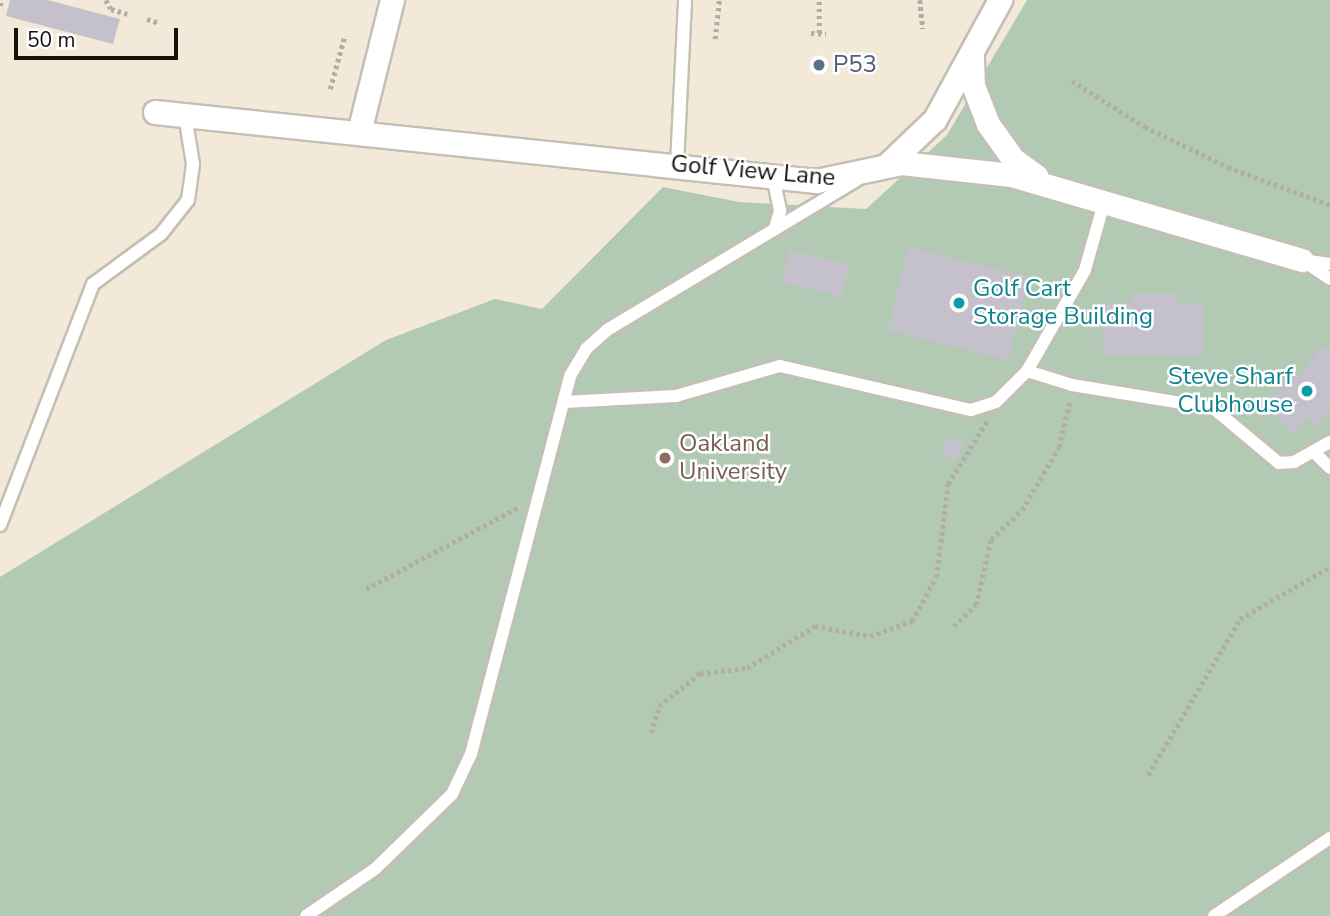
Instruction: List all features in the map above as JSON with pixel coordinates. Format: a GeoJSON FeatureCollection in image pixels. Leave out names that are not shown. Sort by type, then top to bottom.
{"type":"FeatureCollection","features":[{"type":"Feature","properties":{"kind":"street"},"geometry":{"type":"LineString","coordinates":[[359,132],[392,0]]}},
{"type":"Feature","properties":{"kind":"street"},"geometry":{"type":"LineString","coordinates":[[879,168],[935,119],[972,52],[992,5]]}},
{"type":"Feature","properties":{"kind":"street"},"geometry":{"type":"LineString","coordinates":[[972,52],[972,85],[988,124],[1013,159],[1053,183]]}},
{"type":"Feature","properties":{"kind":"street","name":"Golf View Lane"},"geometry":{"type":"LineString","coordinates":[[155,112],[773,177],[831,181],[879,168],[1053,183],[1302,260]]}},
{"type":"Feature","properties":{"kind":"lane"},"geometry":{"type":"LineString","coordinates":[[677,165],[685,0]]}},
{"type":"Feature","properties":{"kind":"lane"},"geometry":{"type":"LineString","coordinates":[[0,525],[93,284],[161,234],[188,200],[193,164],[186,115]]}},
{"type":"Feature","properties":{"kind":"lane"},"geometry":{"type":"LineString","coordinates":[[306,916],[375,869],[452,794],[471,754],[538,498],[577,362],[597,337],[879,168]]}},
{"type":"Feature","properties":{"kind":"lane"},"geometry":{"type":"LineString","coordinates":[[773,177],[780,211],[775,229]]}},
{"type":"Feature","properties":{"kind":"lane"},"geometry":{"type":"LineString","coordinates":[[564,402],[676,396],[780,366],[948,408],[971,410],[996,402],[1027,371],[1085,270],[1105,199]]}},
{"type":"Feature","properties":{"kind":"lane"},"geometry":{"type":"LineString","coordinates":[[1302,260],[1330,264]]}},
{"type":"Feature","properties":{"kind":"lane"},"geometry":{"type":"LineString","coordinates":[[1302,260],[1330,279]]}},
{"type":"Feature","properties":{"kind":"lane"},"geometry":{"type":"LineString","coordinates":[[1027,371],[1072,385],[1213,408],[1279,463],[1315,453],[1330,442]]}},
{"type":"Feature","properties":{"kind":"lane"},"geometry":{"type":"LineString","coordinates":[[1315,453],[1330,468]]}},
{"type":"Feature","properties":{"kind":"lane"},"geometry":{"type":"LineString","coordinates":[[1214,916],[1330,838]]}},
{"type":"Feature","properties":{"kind":"path"},"geometry":{"type":"LineString","coordinates":[[0,6],[1,0]]}},
{"type":"Feature","properties":{"kind":"path"},"geometry":{"type":"LineString","coordinates":[[106,0],[111,9],[127,14]]}},
{"type":"Feature","properties":{"kind":"path"},"geometry":{"type":"LineString","coordinates":[[715,39],[719,0]]}},
{"type":"Feature","properties":{"kind":"path"},"geometry":{"type":"LineString","coordinates":[[819,0],[819,33]]}},
{"type":"Feature","properties":{"kind":"path"},"geometry":{"type":"LineString","coordinates":[[920,0],[923,29]]}},
{"type":"Feature","properties":{"kind":"path"},"geometry":{"type":"LineString","coordinates":[[147,19],[159,23]]}},
{"type":"Feature","properties":{"kind":"path"},"geometry":{"type":"LineString","coordinates":[[811,33],[826,34]]}},
{"type":"Feature","properties":{"kind":"path"},"geometry":{"type":"LineString","coordinates":[[330,89],[345,38]]}},
{"type":"Feature","properties":{"kind":"path"},"geometry":{"type":"LineString","coordinates":[[1072,81],[1216,162],[1330,205]]}},
{"type":"Feature","properties":{"kind":"path"},"geometry":{"type":"LineString","coordinates":[[954,626],[976,605],[991,539],[1022,510],[1059,447],[1072,385]]}},
{"type":"Feature","properties":{"kind":"path"},"geometry":{"type":"LineString","coordinates":[[652,733],[659,706],[700,673],[747,668],[815,626],[870,636],[912,621],[936,577],[948,484],[996,402]]}},
{"type":"Feature","properties":{"kind":"path"},"geometry":{"type":"LineString","coordinates":[[366,589],[538,498]]}},
{"type":"Feature","properties":{"kind":"path"},"geometry":{"type":"LineString","coordinates":[[1148,775],[1240,618],[1330,567]]}},
{"type":"Feature","properties":{"kind":"shaded area","name":"Oakland University"},"geometry":{"type":"Polygon","coordinates":[[[0,0],[1330,0],[1330,916],[0,916],[0,0]]]}},
{"type":"Feature","properties":{"kind":"green space","name":"Oakland University"},"geometry":{"type":"Polygon","coordinates":[[[1027,0],[1330,0],[1330,916],[0,916],[0,577],[386,340],[495,299],[542,309],[663,187],[739,202],[866,209],[947,135],[1027,0]]]}},
{"type":"Feature","properties":{"kind":"building"},"geometry":{"type":"Polygon","coordinates":[[[10,0],[47,0],[120,19],[113,44],[6,16],[10,0]]]}},
{"type":"Feature","properties":{"kind":"building","name":"Golf Cart Storage Building"},"geometry":{"type":"Polygon","coordinates":[[[909,247],[1029,277],[1009,360],[888,330],[909,247]]]}},
{"type":"Feature","properties":{"kind":"building"},"geometry":{"type":"Polygon","coordinates":[[[789,250],[849,265],[841,297],[781,282],[789,250]]]}},
{"type":"Feature","properties":{"kind":"building"},"geometry":{"type":"Polygon","coordinates":[[[1131,294],[1176,294],[1176,303],[1203,303],[1203,356],[1103,356],[1102,303],[1131,303],[1131,294]]]}},
{"type":"Feature","properties":{"kind":"building","name":"Steve Sharf Clubhouse"},"geometry":{"type":"Polygon","coordinates":[[[1321,347],[1330,349],[1330,412],[1316,426],[1307,418],[1292,433],[1262,404],[1278,388],[1287,389],[1283,385],[1296,372],[1300,376],[1321,347]]]}},
{"type":"Feature","properties":{"kind":"building"},"geometry":{"type":"Polygon","coordinates":[[[952,435],[965,444],[954,461],[941,451],[952,435]]]}},
{"type":"Feature","properties":{"kind":"place","name":"P53"},"geometry":{"type":"Point","coordinates":[819,65]}},
{"type":"Feature","properties":{"kind":"place","name":"Golf Cart Storage Building"},"geometry":{"type":"Point","coordinates":[959,303]}},
{"type":"Feature","properties":{"kind":"place","name":"Steve Sharf Clubhouse"},"geometry":{"type":"Point","coordinates":[1307,391]}},
{"type":"Feature","properties":{"kind":"place","name":"Oakland University"},"geometry":{"type":"Point","coordinates":[665,458]}}]}
